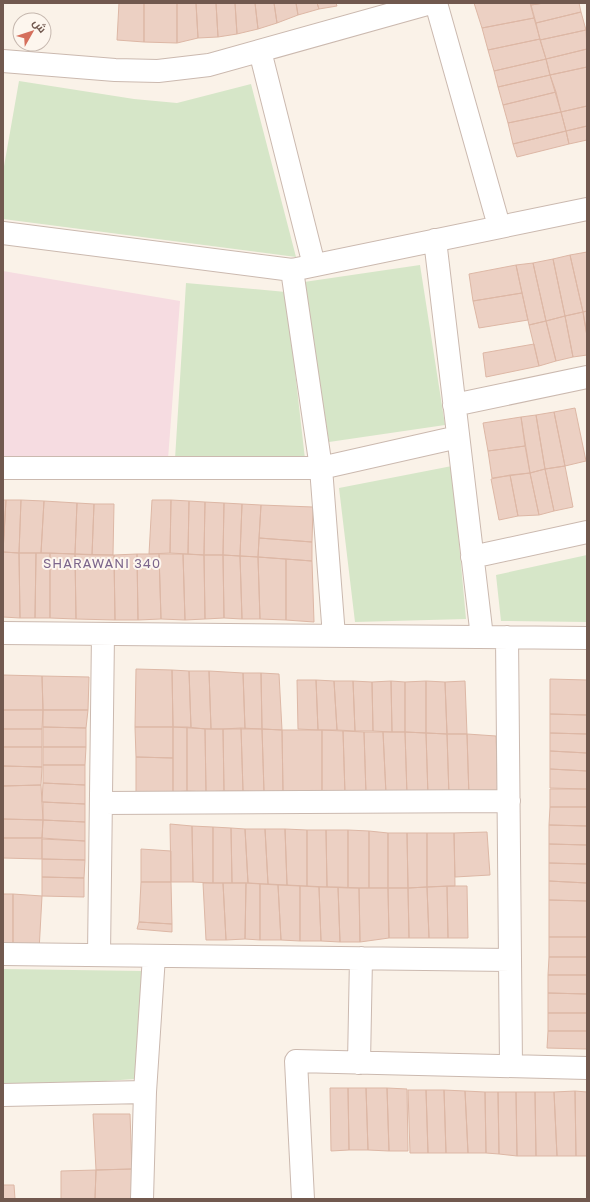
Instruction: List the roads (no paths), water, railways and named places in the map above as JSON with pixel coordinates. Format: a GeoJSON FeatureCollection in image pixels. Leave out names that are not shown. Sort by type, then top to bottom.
{"type":"FeatureCollection","features":[{"type":"Feature","properties":{"kind":"street"},"geometry":{"type":"LineString","coordinates":[[3,61],[115,70],[158,71],[209,65],[431,3]]}},
{"type":"Feature","properties":{"kind":"street"},"geometry":{"type":"LineString","coordinates":[[436,3],[499,226]]}},
{"type":"Feature","properties":{"kind":"street"},"geometry":{"type":"LineString","coordinates":[[260,51],[314,265]]}},
{"type":"Feature","properties":{"kind":"street"},"geometry":{"type":"LineString","coordinates":[[3,233],[292,270],[587,209]]}},
{"type":"Feature","properties":{"kind":"street"},"geometry":{"type":"LineString","coordinates":[[435,240],[482,637]]}},
{"type":"Feature","properties":{"kind":"street"},"geometry":{"type":"LineString","coordinates":[[292,270],[321,468],[334,636]]}},
{"type":"Feature","properties":{"kind":"street"},"geometry":{"type":"LineString","coordinates":[[454,405],[587,377]]}},
{"type":"Feature","properties":{"kind":"street"},"geometry":{"type":"LineString","coordinates":[[3,468],[321,468],[458,437]]}},
{"type":"Feature","properties":{"kind":"street"},"geometry":{"type":"LineString","coordinates":[[472,557],[587,532]]}},
{"type":"Feature","properties":{"kind":"street"},"geometry":{"type":"LineString","coordinates":[[3,632],[587,638]]}},
{"type":"Feature","properties":{"kind":"street"},"geometry":{"type":"LineString","coordinates":[[99,955],[103,634]]}},
{"type":"Feature","properties":{"kind":"street"},"geometry":{"type":"LineString","coordinates":[[507,637],[510,1066]]}},
{"type":"Feature","properties":{"kind":"street"},"geometry":{"type":"LineString","coordinates":[[101,802],[509,801]]}},
{"type":"Feature","properties":{"kind":"street"},"geometry":{"type":"LineString","coordinates":[[3,954],[510,960]]}},
{"type":"Feature","properties":{"kind":"street"},"geometry":{"type":"LineString","coordinates":[[142,1199],[145,1092],[154,956]]}},
{"type":"Feature","properties":{"kind":"street"},"geometry":{"type":"LineString","coordinates":[[359,1063],[361,958]]}},
{"type":"Feature","properties":{"kind":"street"},"geometry":{"type":"LineString","coordinates":[[303,1199],[296,1061],[587,1068]]}},
{"type":"Feature","properties":{"kind":"street"},"geometry":{"type":"LineString","coordinates":[[3,1095],[145,1092]]}},
{"type":"Feature","properties":{"kind":"district","name":"SHARAWANI 340"},"geometry":{"type":"Point","coordinates":[102,563]}}]}
